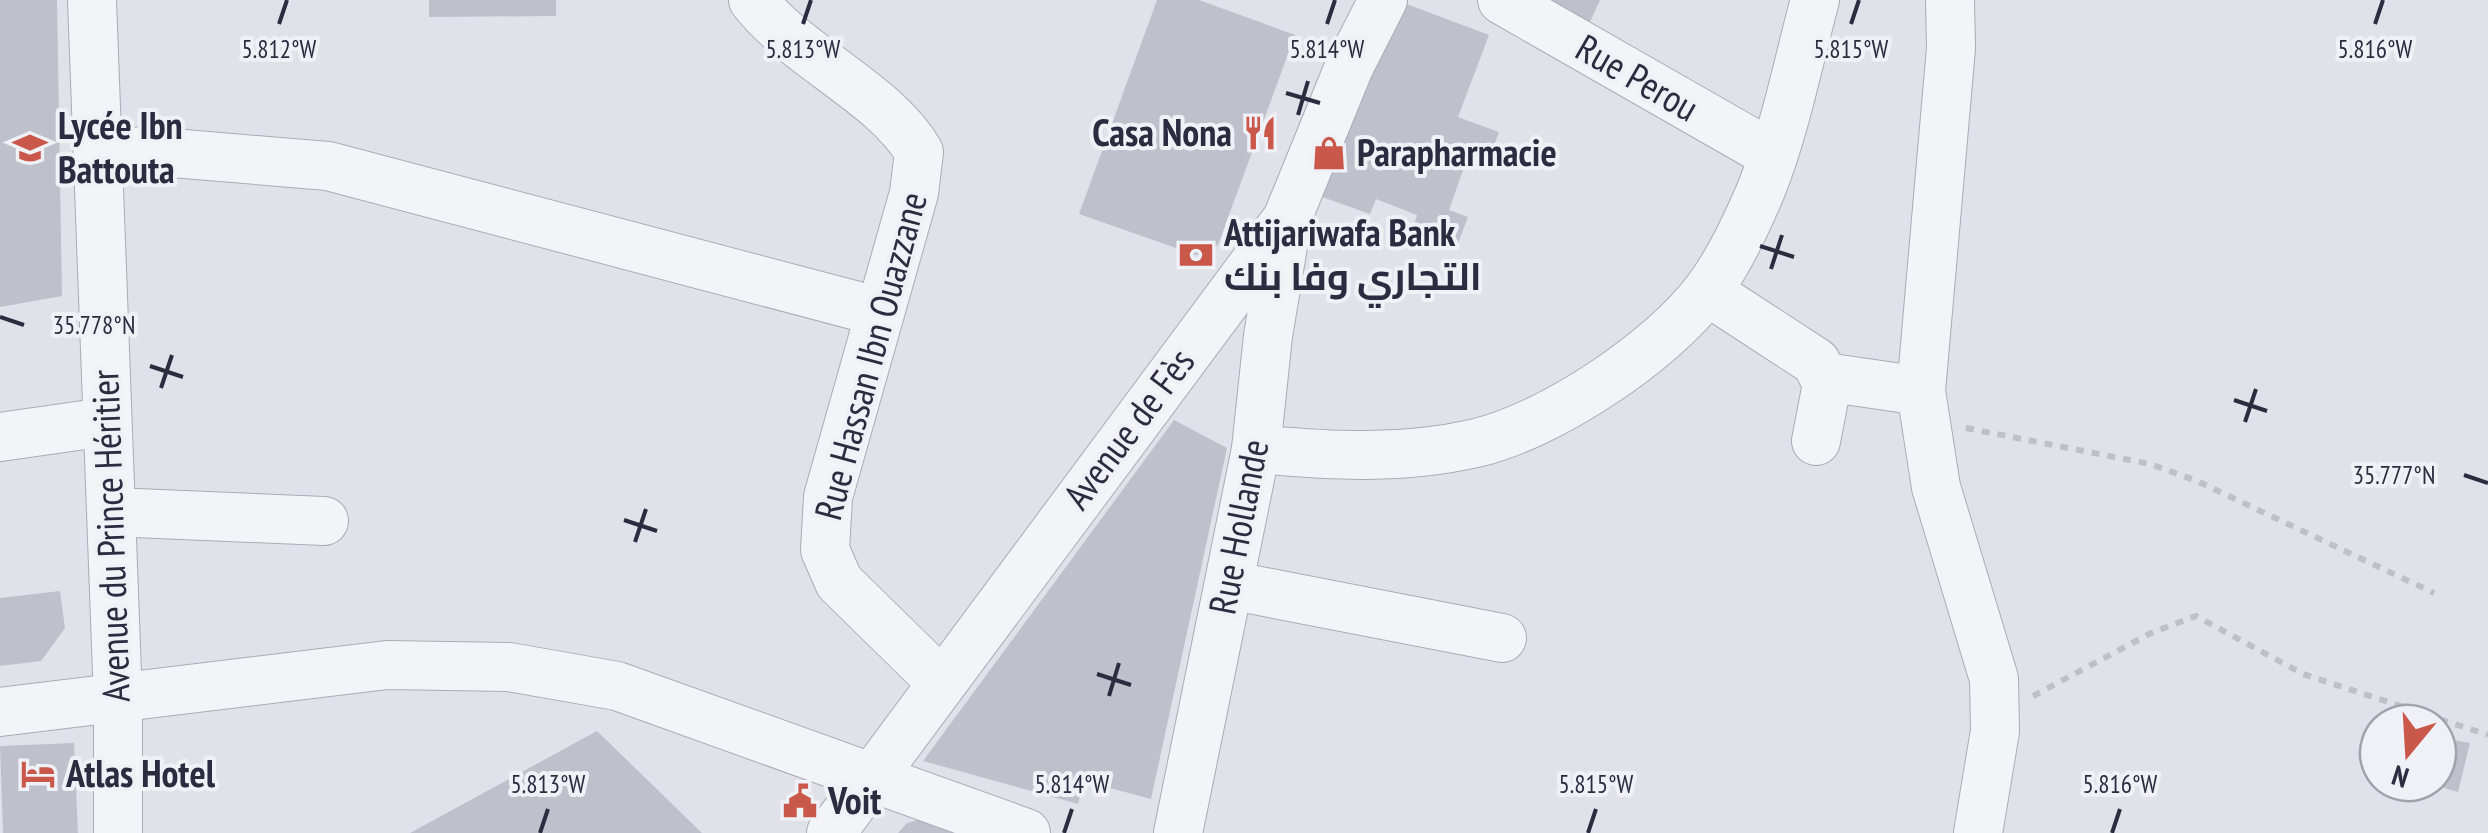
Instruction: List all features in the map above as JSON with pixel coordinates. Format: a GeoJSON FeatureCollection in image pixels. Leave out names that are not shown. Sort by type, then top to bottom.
{"type":"FeatureCollection","features":[{"type":"Feature","properties":{"kind":"street","name":"Avenue du Prince Héritier"},"geometry":{"type":"LineString","coordinates":[[92,0],[118,700],[118,833]]}},
{"type":"Feature","properties":{"kind":"street","name":"Rue Hassan Ibn Ouazzane"},"geometry":{"type":"LineString","coordinates":[[753,0],[804,52],[895,122],[919,152],[914,193],[828,497],[824,550],[839,582],[940,682]]}},
{"type":"Feature","properties":{"kind":"street","name":"Avenue de Fès"},"geometry":{"type":"LineString","coordinates":[[831,833],[1287,220],[1349,67],[1383,0]]}},
{"type":"Feature","properties":{"kind":"street","name":"Rue Perou"},"geometry":{"type":"LineString","coordinates":[[1502,0],[1772,155]]}},
{"type":"Feature","properties":{"kind":"street"},"geometry":{"type":"LineString","coordinates":[[1256,449],[1381,456],[1454,448],[1509,434],[1600,385],[1707,291],[1746,222],[1772,155],[1815,0]]}},
{"type":"Feature","properties":{"kind":"street"},"geometry":{"type":"LineString","coordinates":[[1950,0],[1950,48],[1923,408],[1936,487],[1990,657],[1996,717],[1978,833]]}},
{"type":"Feature","properties":{"kind":"street"},"geometry":{"type":"LineString","coordinates":[[98,154],[149,151],[328,166],[880,312]]}},
{"type":"Feature","properties":{"kind":"street","name":"Rue Hollande"},"geometry":{"type":"LineString","coordinates":[[1178,833],[1256,449],[1268,336],[1287,220]]}},
{"type":"Feature","properties":{"kind":"street"},"geometry":{"type":"LineString","coordinates":[[1707,291],[1806,354],[1825,377],[1827,390],[1816,441]]}},
{"type":"Feature","properties":{"kind":"street"},"geometry":{"type":"LineString","coordinates":[[1825,377],[1923,408]]}},
{"type":"Feature","properties":{"kind":"street"},"geometry":{"type":"LineString","coordinates":[[0,437],[105,422]]}},
{"type":"Feature","properties":{"kind":"street"},"geometry":{"type":"LineString","coordinates":[[112,512],[324,521]]}},
{"type":"Feature","properties":{"kind":"street"},"geometry":{"type":"LineString","coordinates":[[1229,585],[1502,638]]}},
{"type":"Feature","properties":{"kind":"street"},"geometry":{"type":"LineString","coordinates":[[0,712],[388,665],[509,667],[617,686],[1026,833]]}},
{"type":"Feature","properties":{"kind":"path"},"geometry":{"type":"LineString","coordinates":[[1923,408],[2002,434],[2150,464],[2197,481],[2434,594]]}},
{"type":"Feature","properties":{"kind":"path"},"geometry":{"type":"LineString","coordinates":[[1996,717],[2151,632],[2196,616],[2303,674],[2488,734]]}},
{"type":"Feature","properties":{"kind":"building","name":"Lycée Ibn Battouta"},"geometry":{"type":"Polygon","coordinates":[[[0,0],[57,0],[62,296],[0,307],[0,0]]]}},
{"type":"Feature","properties":{"kind":"building"},"geometry":{"type":"Polygon","coordinates":[[[429,0],[556,0],[556,16],[429,17],[429,0]]]}},
{"type":"Feature","properties":{"kind":"building"},"geometry":{"type":"Polygon","coordinates":[[[1157,0],[1199,0],[1295,35],[1218,245],[1196,255],[1079,214],[1157,0]]]}},
{"type":"Feature","properties":{"kind":"building"},"geometry":{"type":"Polygon","coordinates":[[[1396,0],[1489,35],[1458,117],[1499,132],[1487,166],[1467,159],[1449,210],[1468,217],[1457,246],[1412,230],[1417,215],[1376,199],[1370,214],[1314,194],[1396,0]]]}},
{"type":"Feature","properties":{"kind":"building"},"geometry":{"type":"Polygon","coordinates":[[[1514,0],[1600,0],[1585,33],[1514,0]]]}},
{"type":"Feature","properties":{"kind":"building"},"geometry":{"type":"Polygon","coordinates":[[[1174,420],[1227,448],[1151,799],[1084,781],[1078,804],[923,761],[1174,420]]]}},
{"type":"Feature","properties":{"kind":"building"},"geometry":{"type":"Polygon","coordinates":[[[60,591],[65,628],[41,661],[0,666],[0,598],[60,591]]]}},
{"type":"Feature","properties":{"kind":"building"},"geometry":{"type":"Polygon","coordinates":[[[597,731],[702,833],[410,833],[597,731]]]}},
{"type":"Feature","properties":{"kind":"building"},"geometry":{"type":"Polygon","coordinates":[[[2458,741],[2470,743],[2458,792],[2458,741]]]}},
{"type":"Feature","properties":{"kind":"building","name":"Atlas Hotel"},"geometry":{"type":"Polygon","coordinates":[[[74,743],[78,833],[3,833],[0,746],[74,743]]]}},
{"type":"Feature","properties":{"kind":"building"},"geometry":{"type":"Polygon","coordinates":[[[941,813],[987,833],[898,833],[907,823],[941,813]]]}},
{"type":"Feature","properties":{"kind":"place","name":"Casa Nona"},"geometry":{"type":"Point","coordinates":[1260,133]}},
{"type":"Feature","properties":{"kind":"place","name":"Lycée Ibn Battouta"},"geometry":{"type":"Point","coordinates":[30,148]}},
{"type":"Feature","properties":{"kind":"place","name":"Parapharmacie"},"geometry":{"type":"Point","coordinates":[1329,153]}},
{"type":"Feature","properties":{"kind":"place","name":"Attijariwafa Bank التجاري وفا بنك"},"geometry":{"type":"Point","coordinates":[1196,255]}},
{"type":"Feature","properties":{"kind":"place","name":"Atlas Hotel"},"geometry":{"type":"Point","coordinates":[38,774]}},
{"type":"Feature","properties":{"kind":"place","name":"Voit"},"geometry":{"type":"Point","coordinates":[800,801]}}]}
